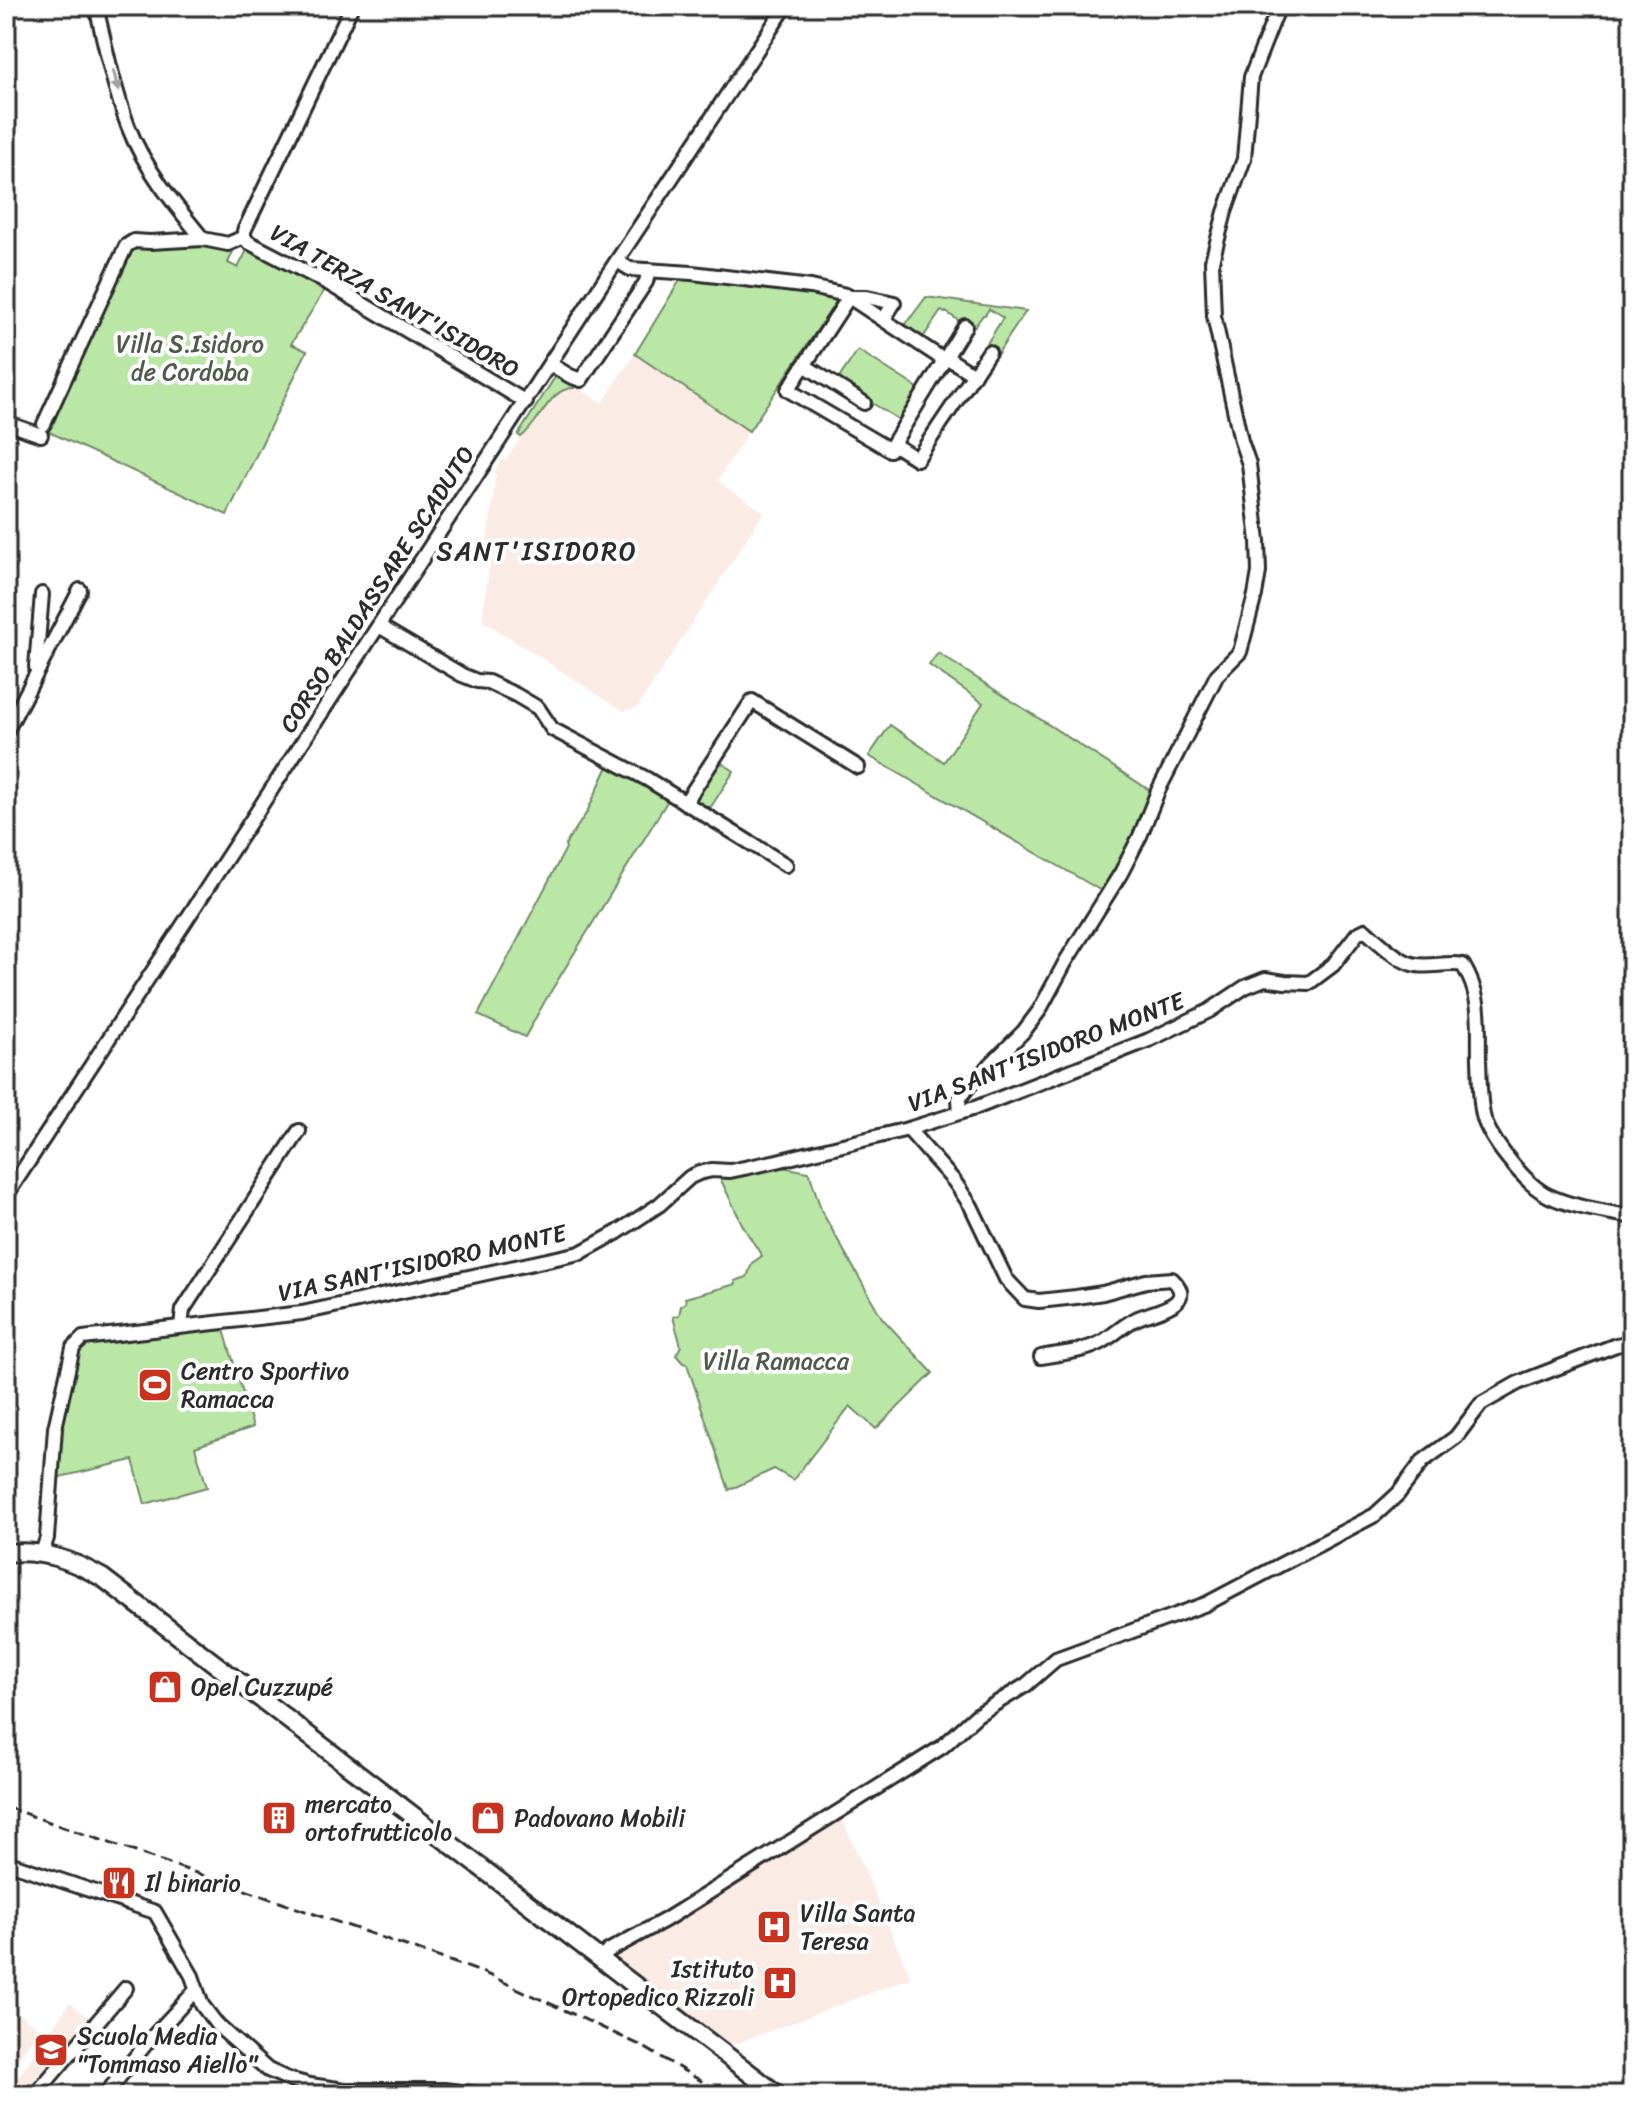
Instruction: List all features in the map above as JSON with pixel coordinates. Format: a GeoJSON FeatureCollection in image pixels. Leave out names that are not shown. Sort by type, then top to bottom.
{"type":"FeatureCollection","features":[{"type":"Feature","properties":{"kind":"main road"},"geometry":{"type":"LineString","coordinates":[[6,1553],[42,1553],[84,1567],[103,1578],[778,2095]]}},
{"type":"Feature","properties":{"kind":"street"},"geometry":{"type":"LineString","coordinates":[[96,6],[128,126],[143,158],[203,239]]}},
{"type":"Feature","properties":{"kind":"street"},"geometry":{"type":"LineString","coordinates":[[6,421],[43,430],[126,246],[134,241],[203,239],[228,244],[244,237],[244,231],[352,6]]}},
{"type":"Feature","properties":{"kind":"street","name":"CORSO BALDASSARE SCADUTO"},"geometry":{"type":"LineString","coordinates":[[6,1196],[786,6]]}},
{"type":"Feature","properties":{"kind":"street"},"geometry":{"type":"LineString","coordinates":[[960,1112],[959,1099],[969,1086],[1024,1031],[1039,1011],[1121,873],[1158,791],[1217,675],[1240,652],[1259,572],[1258,541],[1249,464],[1241,441],[1214,316],[1212,261],[1244,159],[1251,77],[1279,6]]}},
{"type":"Feature","properties":{"kind":"street","name":"VIA TERZA SANT'ISIDORO"},"geometry":{"type":"LineString","coordinates":[[244,237],[248,242],[331,285],[526,402]]}},
{"type":"Feature","properties":{"kind":"street"},"geometry":{"type":"LineString","coordinates":[[617,261],[630,269],[811,287],[849,297],[894,303],[884,319]]}},
{"type":"Feature","properties":{"kind":"street"},"geometry":{"type":"LineString","coordinates":[[550,364],[581,380],[646,282],[649,270]]}},
{"type":"Feature","properties":{"kind":"street"},"geometry":{"type":"LineString","coordinates":[[849,297],[974,375]]}},
{"type":"Feature","properties":{"kind":"street"},"geometry":{"type":"LineString","coordinates":[[849,297],[788,390],[890,450],[965,326]]}},
{"type":"Feature","properties":{"kind":"street"},"geometry":{"type":"LineString","coordinates":[[893,444],[917,459],[989,352]]}},
{"type":"Feature","properties":{"kind":"street"},"geometry":{"type":"LineString","coordinates":[[804,365],[864,403]]}},
{"type":"Feature","properties":{"kind":"street"},"geometry":{"type":"LineString","coordinates":[[6,732],[80,590]]}},
{"type":"Feature","properties":{"kind":"street"},"geometry":{"type":"LineString","coordinates":[[35,676],[42,594]]}},
{"type":"Feature","properties":{"kind":"street"},"geometry":{"type":"LineString","coordinates":[[379,626],[462,675],[488,682],[516,695],[538,708],[552,729],[647,779],[786,865]]}},
{"type":"Feature","properties":{"kind":"street"},"geometry":{"type":"LineString","coordinates":[[685,803],[752,701],[858,767]]}},
{"type":"Feature","properties":{"kind":"street","name":"VIA SANT'ISIDORO MONTE"},"geometry":{"type":"LineString","coordinates":[[42,1553],[47,1538],[55,1428],[76,1343],[89,1337],[302,1313],[580,1253],[659,1205],[690,1177],[699,1173],[730,1171],[777,1161],[908,1129],[960,1112],[1149,1040],[1265,979],[1309,983],[1333,965],[1357,934],[1365,930],[1411,964],[1453,962],[1463,965],[1472,979],[1477,995],[1484,1120],[1497,1144],[1519,1172],[1546,1195],[1588,1209],[1632,1217]]}},
{"type":"Feature","properties":{"kind":"street"},"geometry":{"type":"LineString","coordinates":[[908,1129],[963,1194],[1006,1279],[1025,1299],[1039,1301],[1076,1297],[1160,1279],[1172,1279],[1179,1285],[1176,1302],[1165,1310],[1135,1319],[1090,1347],[1041,1357]]}},
{"type":"Feature","properties":{"kind":"street"},"geometry":{"type":"LineString","coordinates":[[181,1326],[183,1310],[299,1131]]}},
{"type":"Feature","properties":{"kind":"street"},"geometry":{"type":"LineString","coordinates":[[601,1961],[608,1951],[665,1920],[942,1747],[977,1715],[1026,1685],[1056,1659],[1206,1604],[1375,1515],[1398,1494],[1423,1461],[1456,1437],[1481,1404],[1518,1383],[1616,1345],[1632,1342]]}},
{"type":"Feature","properties":{"kind":"street"},"geometry":{"type":"LineString","coordinates":[[6,1862],[155,1912],[192,1976],[202,2005],[218,2026],[268,2070],[310,2085],[345,2090],[444,2090],[487,2095]]}},
{"type":"Feature","properties":{"kind":"street"},"geometry":{"type":"LineString","coordinates":[[35,2095],[126,1988]]}},
{"type":"Feature","properties":{"kind":"street"},"geometry":{"type":"LineString","coordinates":[[105,2095],[145,2045],[196,1990]]}},
{"type":"Feature","properties":{"kind":"shaded area"},"geometry":{"type":"Polygon","coordinates":[[[635,354],[749,431],[717,481],[764,512],[637,708],[623,711],[482,620],[490,562],[486,549],[494,472],[502,459],[506,461],[521,437],[518,435],[557,374],[602,403],[635,354]]]}},
{"type":"Feature","properties":{"kind":"shaded area","name":"Villa Santa Teresa"},"geometry":{"type":"Polygon","coordinates":[[[842,1818],[911,1978],[730,2046],[617,1958],[624,1948],[842,1818]]]}},
{"type":"Feature","properties":{"kind":"shaded area","name":"Scuola Media \"Tommaso Aiello\""},"geometry":{"type":"Polygon","coordinates":[[[70,2002],[90,2019],[26,2095],[6,2095],[70,2002]]]}},
{"type":"Feature","properties":{"kind":"shaded area"},"geometry":{"type":"Polygon","coordinates":[[[6,2006],[35,2025],[37,2031],[6,2078],[6,2006]]]}},
{"type":"Feature","properties":{"kind":"green space","name":"Villa S.Isidoro de Cordoba"},"geometry":{"type":"Polygon","coordinates":[[[210,245],[234,249],[228,263],[238,268],[250,249],[326,288],[291,344],[307,351],[227,515],[47,431],[128,251],[137,246],[210,245]]]}},
{"type":"Feature","properties":{"kind":"green space"},"geometry":{"type":"Polygon","coordinates":[[[682,277],[838,299],[749,431],[635,354],[682,277]]]}},
{"type":"Feature","properties":{"kind":"green space"},"geometry":{"type":"Polygon","coordinates":[[[926,297],[1026,311],[996,356],[984,348],[1003,318],[989,309],[971,329],[941,311],[922,339],[906,328],[926,297]]]}},
{"type":"Feature","properties":{"kind":"green space"},"geometry":{"type":"Polygon","coordinates":[[[858,350],[924,392],[904,423],[837,381],[858,350]]]}},
{"type":"Feature","properties":{"kind":"green space"},"geometry":{"type":"Polygon","coordinates":[[[557,374],[574,388],[558,393],[521,437],[518,435],[557,374]]]}},
{"type":"Feature","properties":{"kind":"green space"},"geometry":{"type":"Polygon","coordinates":[[[938,653],[1154,793],[1130,850],[1105,893],[869,756],[890,725],[944,762],[983,703],[929,665],[938,653]]]}},
{"type":"Feature","properties":{"kind":"green space"},"geometry":{"type":"Polygon","coordinates":[[[719,761],[734,771],[709,810],[694,801],[719,761]]]}},
{"type":"Feature","properties":{"kind":"green space"},"geometry":{"type":"Polygon","coordinates":[[[609,764],[668,800],[525,1037],[478,1015],[565,845],[587,812],[609,764]]]}},
{"type":"Feature","properties":{"kind":"green space","name":"Villa Ramacca"},"geometry":{"type":"Polygon","coordinates":[[[772,1165],[809,1172],[822,1212],[882,1318],[933,1373],[876,1429],[850,1406],[793,1480],[774,1469],[729,1490],[687,1364],[676,1355],[681,1346],[673,1317],[679,1315],[685,1298],[736,1284],[735,1281],[747,1277],[752,1263],[762,1256],[744,1228],[719,1176],[772,1165]]]}},
{"type":"Feature","properties":{"kind":"green space","name":"Centro Sportivo Ramacca"},"geometry":{"type":"Polygon","coordinates":[[[224,1330],[253,1427],[195,1447],[207,1487],[145,1504],[133,1460],[56,1478],[61,1424],[81,1345],[86,1342],[224,1330]]]}},
{"type":"Feature","properties":{"kind":"railway"},"geometry":{"type":"LineString","coordinates":[[6,1807],[484,1973],[642,2046],[725,2095]]}},
{"type":"Feature","properties":{"kind":"place","name":"Centro Sportivo Ramacca"},"geometry":{"type":"Point","coordinates":[155,1385]}},
{"type":"Feature","properties":{"kind":"place","name":"Opel Cuzzupé"},"geometry":{"type":"Point","coordinates":[165,1687]}},
{"type":"Feature","properties":{"kind":"place","name":"mercato ortofrutticolo"},"geometry":{"type":"Point","coordinates":[279,1818]}},
{"type":"Feature","properties":{"kind":"place","name":"Padovano Mobili"},"geometry":{"type":"Point","coordinates":[488,1818]}},
{"type":"Feature","properties":{"kind":"place","name":"Il binario"},"geometry":{"type":"Point","coordinates":[119,1883]}},
{"type":"Feature","properties":{"kind":"place","name":"Villa Santa Teresa"},"geometry":{"type":"Point","coordinates":[774,1927]}},
{"type":"Feature","properties":{"kind":"place","name":"Istituto Ortopedico Rizzoli"},"geometry":{"type":"Point","coordinates":[780,1983]}},
{"type":"Feature","properties":{"kind":"place","name":"Scuola Media \"Tommaso Aiello\""},"geometry":{"type":"Point","coordinates":[51,2050]}},
{"type":"Feature","properties":{"kind":"district","name":"SANT'ISIDORO"},"geometry":{"type":"Point","coordinates":[537,551]}}]}
